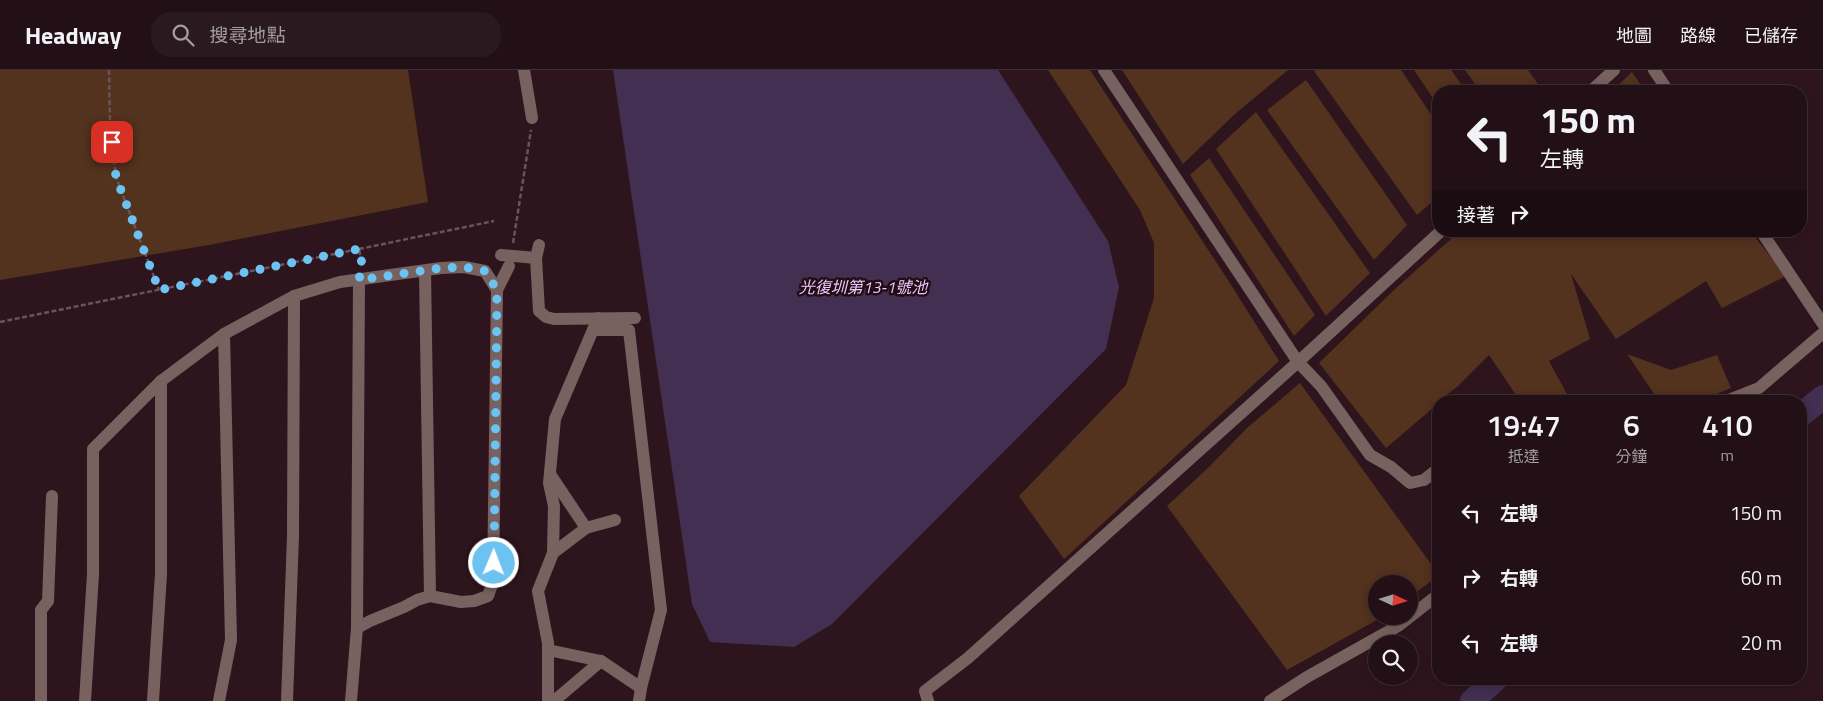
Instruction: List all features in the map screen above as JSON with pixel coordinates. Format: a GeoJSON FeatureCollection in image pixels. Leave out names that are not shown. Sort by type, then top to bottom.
{"type":"FeatureCollection","features":[{"type":"Feature","properties":{"kind":"street"},"geometry":{"type":"LineString","coordinates":[[524,70],[532,118]]}},
{"type":"Feature","properties":{"kind":"street"},"geometry":{"type":"LineString","coordinates":[[1104,70],[1298,362],[1321,386],[1370,455],[1391,467],[1410,483],[1424,480],[1432,474]]}},
{"type":"Feature","properties":{"kind":"street"},"geometry":{"type":"LineString","coordinates":[[1598,85],[1614,70]]}},
{"type":"Feature","properties":{"kind":"street"},"geometry":{"type":"LineString","coordinates":[[1654,70],[1664,85]]}},
{"type":"Feature","properties":{"kind":"street"},"geometry":{"type":"LineString","coordinates":[[928,701],[925,691],[968,658],[1434,237]]}},
{"type":"Feature","properties":{"kind":"street"},"geometry":{"type":"LineString","coordinates":[[1765,237],[1823,324]]}},
{"type":"Feature","properties":{"kind":"street"},"geometry":{"type":"LineString","coordinates":[[539,245],[536,258],[539,311],[546,317],[554,319],[628,330],[661,610],[640,695],[601,661],[548,650]]}},
{"type":"Feature","properties":{"kind":"street"},"geometry":{"type":"LineString","coordinates":[[501,255],[536,258]]}},
{"type":"Feature","properties":{"kind":"street"},"geometry":{"type":"LineString","coordinates":[[357,628],[417,600],[430,596],[461,602],[474,601],[488,596],[493,582],[497,290],[509,266]]}},
{"type":"Feature","properties":{"kind":"street"},"geometry":{"type":"LineString","coordinates":[[85,701],[93,574],[93,449],[162,381],[224,334],[294,296],[340,282],[441,268],[464,267],[485,271],[497,290]]}},
{"type":"Feature","properties":{"kind":"street"},"geometry":{"type":"LineString","coordinates":[[425,271],[430,596]]}},
{"type":"Feature","properties":{"kind":"street"},"geometry":{"type":"LineString","coordinates":[[351,701],[357,628],[359,280]]}},
{"type":"Feature","properties":{"kind":"street"},"geometry":{"type":"LineString","coordinates":[[287,701],[293,545],[294,296]]}},
{"type":"Feature","properties":{"kind":"street"},"geometry":{"type":"LineString","coordinates":[[595,324],[635,318]]}},
{"type":"Feature","properties":{"kind":"street"},"geometry":{"type":"LineString","coordinates":[[548,701],[548,650],[538,591],[553,553],[554,506],[549,482],[555,419],[595,324]]}},
{"type":"Feature","properties":{"kind":"street"},"geometry":{"type":"LineString","coordinates":[[1741,395],[1759,388],[1823,332]]}},
{"type":"Feature","properties":{"kind":"street"},"geometry":{"type":"LineString","coordinates":[[219,701],[231,640],[224,334]]}},
{"type":"Feature","properties":{"kind":"street"},"geometry":{"type":"LineString","coordinates":[[153,701],[162,574],[162,381]]}},
{"type":"Feature","properties":{"kind":"street"},"geometry":{"type":"LineString","coordinates":[[550,474],[586,528]]}},
{"type":"Feature","properties":{"kind":"street"},"geometry":{"type":"LineString","coordinates":[[41,701],[40,610],[48,602],[52,496]]}},
{"type":"Feature","properties":{"kind":"street"},"geometry":{"type":"LineString","coordinates":[[553,553],[586,528],[615,520]]}},
{"type":"Feature","properties":{"kind":"street"},"geometry":{"type":"LineString","coordinates":[[1270,701],[1307,677],[1398,626],[1432,599]]}},
{"type":"Feature","properties":{"kind":"street"},"geometry":{"type":"LineString","coordinates":[[554,701],[601,661]]}},
{"type":"Feature","properties":{"kind":"path"},"geometry":{"type":"LineString","coordinates":[[109,70],[110,124],[116,177],[159,290]]}},
{"type":"Feature","properties":{"kind":"path"},"geometry":{"type":"LineString","coordinates":[[509,266],[532,118]]}},
{"type":"Feature","properties":{"kind":"path"},"geometry":{"type":"LineString","coordinates":[[0,322],[494,221]]}},
{"type":"Feature","properties":{"kind":"path"},"geometry":{"type":"LineString","coordinates":[[359,249],[362,264],[359,280]]}},
{"type":"Feature","properties":{"kind":"shaded area"},"geometry":{"type":"Polygon","coordinates":[[[0,70],[408,70],[428,202],[209,245],[0,280],[0,70]]]}},
{"type":"Feature","properties":{"kind":"shaded area"},"geometry":{"type":"Polygon","coordinates":[[[1048,70],[1090,70],[1279,361],[1064,559],[1019,496],[1126,385],[1154,298],[1154,243],[1140,210],[1048,70]]]}},
{"type":"Feature","properties":{"kind":"shaded area"},"geometry":{"type":"Polygon","coordinates":[[[1122,70],[1288,70],[1235,114],[1183,164],[1122,70]]]}},
{"type":"Feature","properties":{"kind":"shaded area"},"geometry":{"type":"Polygon","coordinates":[[[1401,70],[1432,116],[1432,202],[1417,215],[1314,71],[1401,70]]]}},
{"type":"Feature","properties":{"kind":"shaded area"},"geometry":{"type":"Polygon","coordinates":[[[1414,70],[1451,70],[1462,85],[1432,85],[1432,97],[1414,70]]]}},
{"type":"Feature","properties":{"kind":"shaded area"},"geometry":{"type":"Polygon","coordinates":[[[1465,70],[1528,70],[1539,85],[1476,85],[1465,70]]]}},
{"type":"Feature","properties":{"kind":"shaded area"},"geometry":{"type":"Polygon","coordinates":[[[1632,72],[1641,85],[1618,85],[1632,72]]]}},
{"type":"Feature","properties":{"kind":"shaded area"},"geometry":{"type":"Polygon","coordinates":[[[1306,80],[1407,225],[1374,260],[1267,110],[1306,80]]]}},
{"type":"Feature","properties":{"kind":"shaded area"},"geometry":{"type":"Polygon","coordinates":[[[1256,112],[1370,273],[1326,316],[1216,149],[1256,112]]]}},
{"type":"Feature","properties":{"kind":"shaded area"},"geometry":{"type":"Polygon","coordinates":[[[1209,158],[1315,315],[1294,336],[1190,175],[1209,158]]]}},
{"type":"Feature","properties":{"kind":"shaded area"},"geometry":{"type":"Polygon","coordinates":[[[1453,237],[1755,237],[1786,276],[1722,308],[1706,281],[1616,339],[1571,274],[1590,339],[1549,361],[1566,395],[1516,395],[1489,355],[1447,395],[1432,395],[1432,409],[1386,448],[1319,363],[1395,289],[1453,237]]]}},
{"type":"Feature","properties":{"kind":"shaded area"},"geometry":{"type":"Polygon","coordinates":[[[1627,354],[1671,370],[1717,355],[1731,388],[1714,395],[1655,395],[1627,354]]]}},
{"type":"Feature","properties":{"kind":"shaded area"},"geometry":{"type":"Polygon","coordinates":[[[1300,383],[1432,565],[1432,580],[1418,591],[1418,575],[1368,575],[1368,625],[1287,670],[1167,506],[1247,428],[1300,383]]]}},
{"type":"Feature","properties":{"kind":"water","name":"光復圳第13-1號池"},"geometry":{"type":"Polygon","coordinates":[[[613,70],[998,70],[1108,241],[1119,287],[1106,349],[832,624],[794,647],[710,642],[692,604],[613,70]]]}},
{"type":"Feature","properties":{"kind":"waterway"},"geometry":{"type":"LineString","coordinates":[[1807,410],[1823,397]]}},
{"type":"Feature","properties":{"kind":"waterway"},"geometry":{"type":"LineString","coordinates":[[1472,701],[1489,685]]}},
{"type":"Feature","properties":{"kind":"route"},"geometry":{"type":"LineString","coordinates":[[112,142],[116,177],[159,290],[359,249],[362,264],[359,280],[441,268],[464,267],[485,271],[497,290],[494,563]]}}]}
